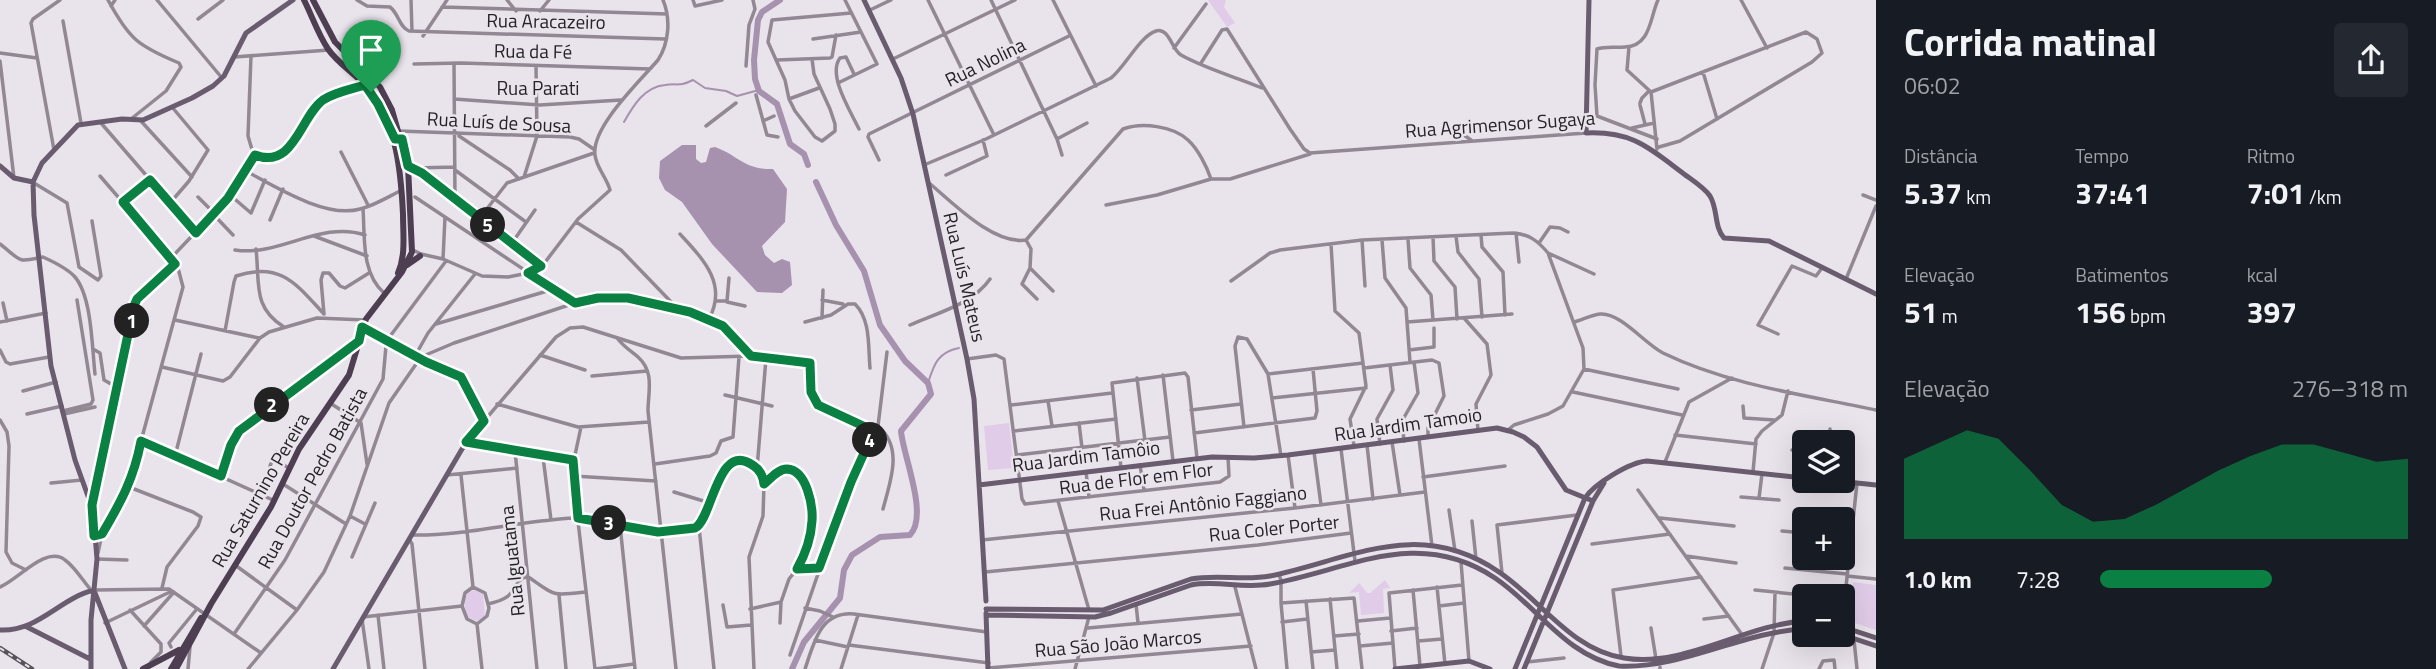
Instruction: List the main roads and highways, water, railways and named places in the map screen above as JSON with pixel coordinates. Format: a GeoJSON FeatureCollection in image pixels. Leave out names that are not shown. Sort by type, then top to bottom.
{"type":"FeatureCollection","features":[{"type":"Feature","properties":{"kind":"main road"},"geometry":{"type":"LineString","coordinates":[[91,669],[92,590],[98,535],[50,356],[33,182],[42,163],[74,127],[81,124],[140,120],[202,92],[222,78],[248,31],[293,0]]}},
{"type":"Feature","properties":{"kind":"main road"},"geometry":{"type":"LineString","coordinates":[[304,0],[329,50],[365,85],[378,104],[389,130],[397,155],[402,190],[403,247],[396,278]]}},
{"type":"Feature","properties":{"kind":"main road"},"geometry":{"type":"LineString","coordinates":[[313,0],[334,40],[380,87],[392,110],[411,167],[412,253],[405,266]]}},
{"type":"Feature","properties":{"kind":"main road","name":"Rua Luís Mateus"},"geometry":{"type":"LineString","coordinates":[[864,0],[893,59],[913,114],[967,359],[974,398],[989,667]]}},
{"type":"Feature","properties":{"kind":"main road","name":"Rua Agrimensor Sugaya"},"geometry":{"type":"LineString","coordinates":[[1590,0],[1586,133],[1622,135],[1657,150],[1708,193],[1721,236],[1769,241],[1876,294]]}},
{"type":"Feature","properties":{"kind":"main road"},"geometry":{"type":"LineString","coordinates":[[329,50],[357,65]]}},
{"type":"Feature","properties":{"kind":"main road"},"geometry":{"type":"LineString","coordinates":[[389,130],[396,140],[402,139]]}},
{"type":"Feature","properties":{"kind":"main road"},"geometry":{"type":"LineString","coordinates":[[397,155],[400,152],[405,154]]}},
{"type":"Feature","properties":{"kind":"main road"},"geometry":{"type":"LineString","coordinates":[[0,166],[14,178],[33,182]]}},
{"type":"Feature","properties":{"kind":"main road"},"geometry":{"type":"LineString","coordinates":[[403,247],[406,253],[412,253]]}},
{"type":"Feature","properties":{"kind":"main road"},"geometry":{"type":"LineString","coordinates":[[405,266],[421,256]]}},
{"type":"Feature","properties":{"kind":"main road","name":"Rua Saturnino Pereira"},"geometry":{"type":"LineString","coordinates":[[173,669],[204,612],[275,500],[299,449],[351,371],[364,324],[405,266]]}},
{"type":"Feature","properties":{"kind":"main road"},"geometry":{"type":"LineString","coordinates":[[333,669],[466,442],[484,421],[463,379],[387,341],[364,324]]}},
{"type":"Feature","properties":{"kind":"main road","name":"Rua Jardim Tamoio"},"geometry":{"type":"LineString","coordinates":[[1197,458],[1284,456],[1497,428],[1524,437],[1537,447],[1568,492],[1577,499],[1580,511]]}},
{"type":"Feature","properties":{"kind":"main road","name":"Rua Jardim Tamôio"},"geometry":{"type":"LineString","coordinates":[[979,485],[1197,458]]}},
{"type":"Feature","properties":{"kind":"main road"},"geometry":{"type":"LineString","coordinates":[[1568,492],[1583,492],[1641,461],[1792,476]]}},
{"type":"Feature","properties":{"kind":"main road"},"geometry":{"type":"LineString","coordinates":[[1524,669],[1593,501],[1606,481]]}},
{"type":"Feature","properties":{"kind":"main road"},"geometry":{"type":"LineString","coordinates":[[1855,483],[1876,485]]}},
{"type":"Feature","properties":{"kind":"main road"},"geometry":{"type":"LineString","coordinates":[[1515,669],[1585,498],[1597,485]]}},
{"type":"Feature","properties":{"kind":"main road"},"geometry":{"type":"LineString","coordinates":[[1568,492],[1593,501]]}},
{"type":"Feature","properties":{"kind":"main road"},"geometry":{"type":"LineString","coordinates":[[1387,545],[1388,554]]}},
{"type":"Feature","properties":{"kind":"main road"},"geometry":{"type":"LineString","coordinates":[[1089,614],[1191,579],[1206,576],[1239,579],[1277,574],[1387,545],[1432,546],[1476,559],[1502,574],[1577,638],[1621,658],[1656,659],[1674,656],[1742,634],[1792,623]]}},
{"type":"Feature","properties":{"kind":"main road"},"geometry":{"type":"LineString","coordinates":[[1457,552],[1461,562]]}},
{"type":"Feature","properties":{"kind":"main road"},"geometry":{"type":"LineString","coordinates":[[986,612],[1111,613],[1178,588],[1200,583],[1236,587],[1279,584],[1388,554],[1430,554],[1461,562],[1492,576],[1570,644],[1610,666],[1660,668],[1774,633],[1792,631]]}},
{"type":"Feature","properties":{"kind":"main road"},"geometry":{"type":"LineString","coordinates":[[1236,587],[1239,579]]}},
{"type":"Feature","properties":{"kind":"main road"},"geometry":{"type":"LineString","coordinates":[[92,590],[125,669]]}},
{"type":"Feature","properties":{"kind":"main road"},"geometry":{"type":"LineString","coordinates":[[0,630],[27,626],[92,590]]}},
{"type":"Feature","properties":{"kind":"main road"},"geometry":{"type":"LineString","coordinates":[[27,626],[90,659]]}},
{"type":"Feature","properties":{"kind":"main road"},"geometry":{"type":"LineString","coordinates":[[1855,631],[1876,638]]}},
{"type":"Feature","properties":{"kind":"main road"},"geometry":{"type":"LineString","coordinates":[[1570,644],[1577,638]]}},
{"type":"Feature","properties":{"kind":"main road"},"geometry":{"type":"LineString","coordinates":[[1577,638],[1577,648]]}},
{"type":"Feature","properties":{"kind":"main road"},"geometry":{"type":"LineString","coordinates":[[1855,639],[1876,646]]}},
{"type":"Feature","properties":{"kind":"main road"},"geometry":{"type":"LineString","coordinates":[[145,667],[188,645]]}},
{"type":"Feature","properties":{"kind":"main road"},"geometry":{"type":"LineString","coordinates":[[1395,669],[1445,664],[1458,666],[1469,662],[1490,669]]}},
{"type":"Feature","properties":{"kind":"waterway"},"geometry":{"type":"LineString","coordinates":[[780,0],[762,12],[758,20],[755,79],[759,91],[777,104],[790,144],[804,154],[808,165]]}},
{"type":"Feature","properties":{"kind":"waterway"},"geometry":{"type":"LineString","coordinates":[[624,122],[645,93],[669,84],[693,80],[705,88],[726,91],[737,96],[759,90]]}},
{"type":"Feature","properties":{"kind":"waterway"},"geometry":{"type":"LineString","coordinates":[[792,669],[804,642],[840,598],[844,570],[852,555],[880,537],[910,535],[915,526],[916,500],[901,431],[931,394],[928,383],[905,361],[880,325],[864,271],[836,225],[816,182]]}},
{"type":"Feature","properties":{"kind":"waterway"},"geometry":{"type":"LineString","coordinates":[[928,383],[938,360],[946,352],[959,348]]}},
{"type":"Feature","properties":{"kind":"railway"},"geometry":{"type":"LineString","coordinates":[[0,648],[32,669]]}}]}
